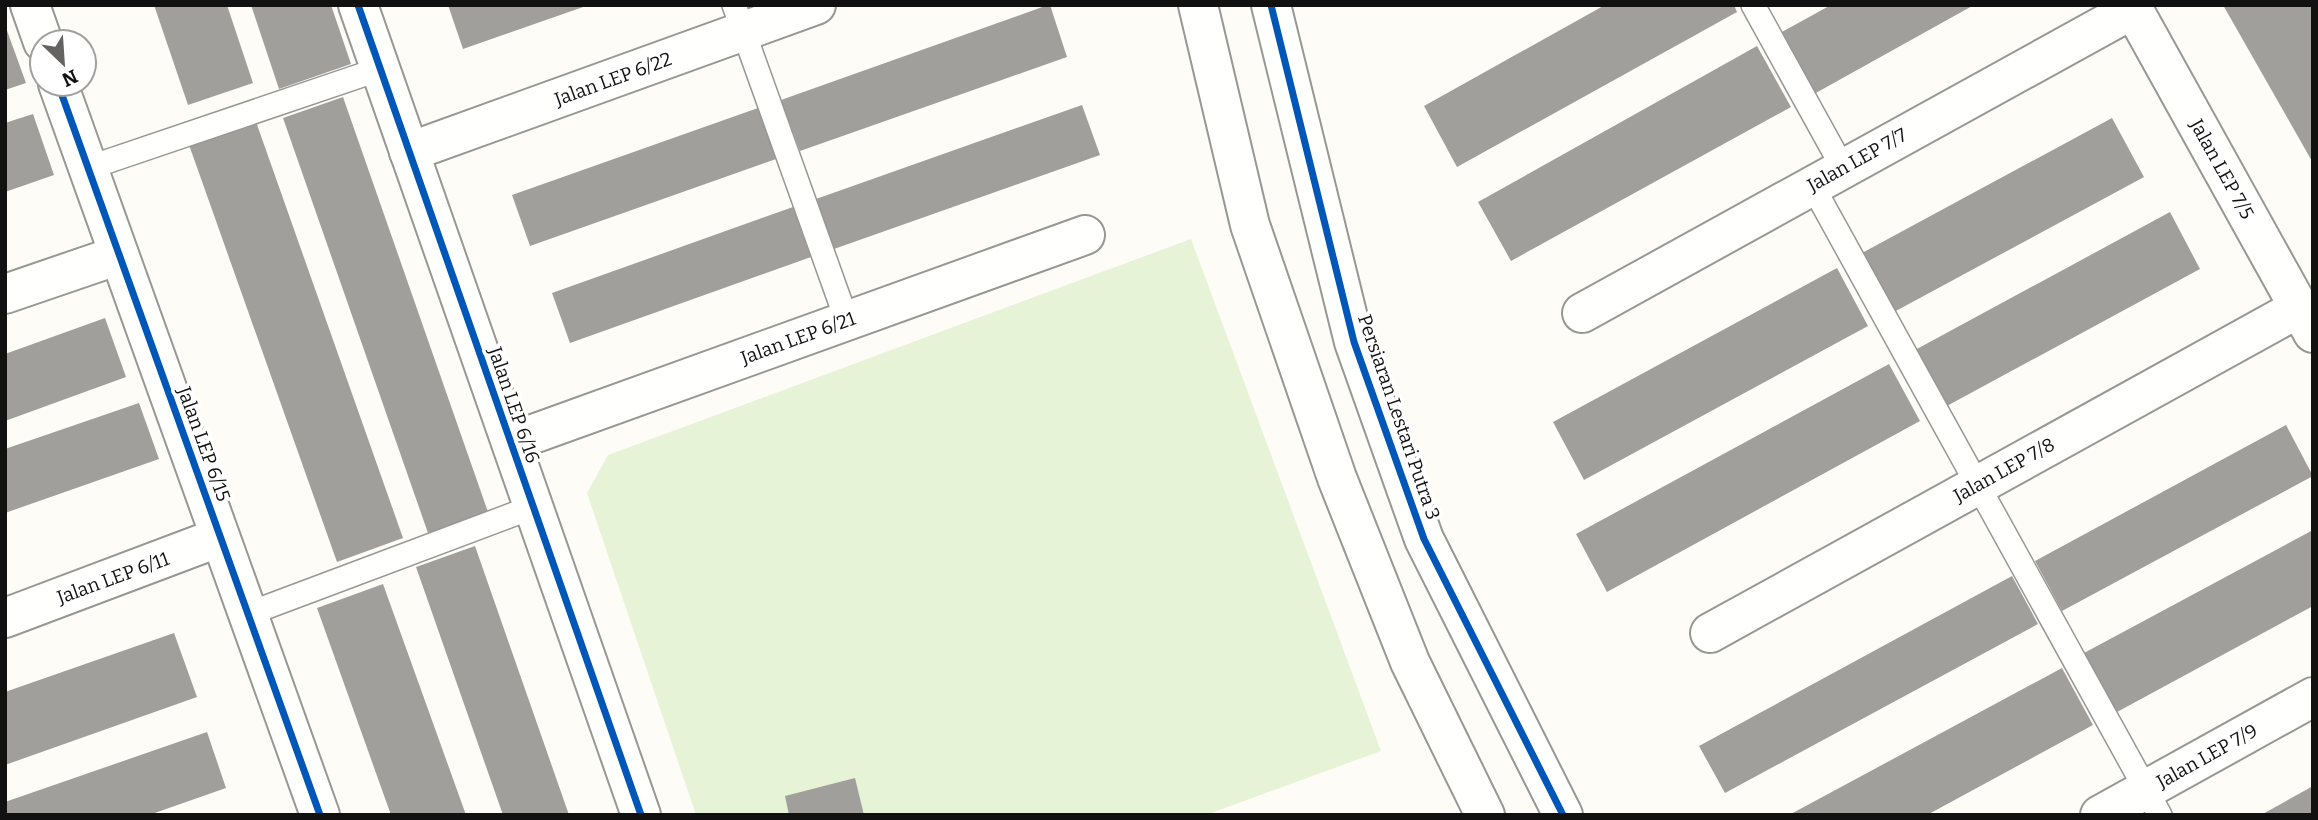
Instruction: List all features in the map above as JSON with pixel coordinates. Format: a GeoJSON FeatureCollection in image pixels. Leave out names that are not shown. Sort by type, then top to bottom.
{"type":"FeatureCollection","features":[{"type":"Feature","properties":{"kind":"street"},"geometry":{"type":"LineString","coordinates":[[30,5],[38,28]]}},
{"type":"Feature","properties":{"kind":"street","name":"Jalan LEP 6/16"},"geometry":{"type":"LineString","coordinates":[[358,5],[641,815]]}},
{"type":"Feature","properties":{"kind":"street","name":"Jalan LEP 6/22"},"geometry":{"type":"LineString","coordinates":[[409,152],[739,18],[816,5]]}},
{"type":"Feature","properties":{"kind":"street"},"geometry":{"type":"LineString","coordinates":[[1198,5],[1250,225],[1337,478],[1410,662],[1485,815]]}},
{"type":"Feature","properties":{"kind":"street","name":"Persiaran Lestari Putra 3"},"geometry":{"type":"LineString","coordinates":[[1271,5],[1354,342],[1424,539],[1563,815]]}},
{"type":"Feature","properties":{"kind":"street","name":"Jalan LEP 7/7"},"geometry":{"type":"LineString","coordinates":[[1582,313],[2132,7]]}},
{"type":"Feature","properties":{"kind":"street","name":"Jalan LEP 7/5"},"geometry":{"type":"LineString","coordinates":[[2132,7],[2306,321]]}},
{"type":"Feature","properties":{"kind":"street","name":"Jalan LEP 6/15"},"geometry":{"type":"LineString","coordinates":[[63,98],[320,815]]}},
{"type":"Feature","properties":{"kind":"street","name":"Jalan LEP 6/21"},"geometry":{"type":"LineString","coordinates":[[510,442],[1086,235]]}},
{"type":"Feature","properties":{"kind":"street"},"geometry":{"type":"LineString","coordinates":[[5,294],[119,255]]}},
{"type":"Feature","properties":{"kind":"street","name":"Jalan LEP 7/8"},"geometry":{"type":"LineString","coordinates":[[1710,633],[1978,485],[2306,321]]}},
{"type":"Feature","properties":{"kind":"street","name":"Jalan LEP 6/11"},"geometry":{"type":"LineString","coordinates":[[5,618],[220,537]]}},
{"type":"Feature","properties":{"kind":"street","name":"Jalan LEP 7/9"},"geometry":{"type":"LineString","coordinates":[[2100,815],[2153,802],[2313,697]]}},
{"type":"Feature","properties":{"kind":"lane"},"geometry":{"type":"LineString","coordinates":[[1754,5],[1828,176],[1978,485],[2153,802]]}},
{"type":"Feature","properties":{"kind":"lane"},"geometry":{"type":"LineString","coordinates":[[739,18],[847,321]]}},
{"type":"Feature","properties":{"kind":"lane"},"geometry":{"type":"LineString","coordinates":[[88,168],[380,69]]}},
{"type":"Feature","properties":{"kind":"lane"},"geometry":{"type":"LineString","coordinates":[[248,614],[533,507]]}},
{"type":"Feature","properties":{"kind":"green space"},"geometry":{"type":"Polygon","coordinates":[[[1191,239],[1381,751],[1206,815],[696,815],[587,493],[608,455],[1191,239]]]}},
{"type":"Feature","properties":{"kind":"building"},"geometry":{"type":"Polygon","coordinates":[[[154,5],[227,5],[253,83],[188,105],[154,5]]]}},
{"type":"Feature","properties":{"kind":"building"},"geometry":{"type":"Polygon","coordinates":[[[251,5],[331,5],[351,64],[279,89],[251,5]]]}},
{"type":"Feature","properties":{"kind":"building"},"geometry":{"type":"Polygon","coordinates":[[[448,5],[586,5],[586,6],[463,49],[448,5]]]}},
{"type":"Feature","properties":{"kind":"building"},"geometry":{"type":"Polygon","coordinates":[[[1048,5],[1067,57],[800,151],[781,100],[1048,5]]]}},
{"type":"Feature","properties":{"kind":"building"},"geometry":{"type":"Polygon","coordinates":[[[1605,5],[1734,5],[1737,12],[1457,167],[1424,106],[1605,5]]]}},
{"type":"Feature","properties":{"kind":"building"},"geometry":{"type":"Polygon","coordinates":[[[1831,5],[1974,5],[1814,94],[1780,33],[1831,5]]]}},
{"type":"Feature","properties":{"kind":"building"},"geometry":{"type":"Polygon","coordinates":[[[2223,5],[2313,5],[2313,163],[2223,5]]]}},
{"type":"Feature","properties":{"kind":"building"},"geometry":{"type":"Polygon","coordinates":[[[5,25],[26,83],[5,90],[5,25]]]}},
{"type":"Feature","properties":{"kind":"building"},"geometry":{"type":"Polygon","coordinates":[[[1757,46],[1791,107],[1511,261],[1478,202],[1757,46]]]}},
{"type":"Feature","properties":{"kind":"building"},"geometry":{"type":"Polygon","coordinates":[[[343,97],[488,512],[428,533],[283,118],[343,97]]]}},
{"type":"Feature","properties":{"kind":"building"},"geometry":{"type":"Polygon","coordinates":[[[1082,105],[1100,155],[834,249],[816,199],[1082,105]]]}},
{"type":"Feature","properties":{"kind":"building"},"geometry":{"type":"Polygon","coordinates":[[[758,108],[776,159],[530,246],[512,195],[758,108]]]}},
{"type":"Feature","properties":{"kind":"building"},"geometry":{"type":"Polygon","coordinates":[[[33,114],[54,175],[5,192],[5,123],[33,114]]]}},
{"type":"Feature","properties":{"kind":"building"},"geometry":{"type":"Polygon","coordinates":[[[2112,118],[2144,177],[1894,312],[1862,253],[2112,118]]]}},
{"type":"Feature","properties":{"kind":"building"},"geometry":{"type":"Polygon","coordinates":[[[255,119],[403,538],[337,562],[188,142],[255,119]]]}},
{"type":"Feature","properties":{"kind":"building"},"geometry":{"type":"Polygon","coordinates":[[[793,207],[811,257],[570,343],[552,293],[793,207]]]}},
{"type":"Feature","properties":{"kind":"building"},"geometry":{"type":"Polygon","coordinates":[[[2170,212],[2200,269],[1945,407],[1915,350],[2170,212]]]}},
{"type":"Feature","properties":{"kind":"building"},"geometry":{"type":"Polygon","coordinates":[[[1837,268],[1868,326],[1584,480],[1553,422],[1837,268]]]}},
{"type":"Feature","properties":{"kind":"building"},"geometry":{"type":"Polygon","coordinates":[[[105,318],[126,377],[5,421],[5,354],[105,318]]]}},
{"type":"Feature","properties":{"kind":"building"},"geometry":{"type":"Polygon","coordinates":[[[1889,364],[1920,421],[1607,592],[1576,534],[1889,364]]]}},
{"type":"Feature","properties":{"kind":"building"},"geometry":{"type":"Polygon","coordinates":[[[139,403],[159,459],[5,513],[5,449],[139,403]]]}},
{"type":"Feature","properties":{"kind":"building"},"geometry":{"type":"Polygon","coordinates":[[[2286,425],[2313,476],[2062,611],[2035,561],[2286,425]]]}},
{"type":"Feature","properties":{"kind":"building"},"geometry":{"type":"Polygon","coordinates":[[[2313,530],[2313,606],[2117,712],[2084,653],[2313,530]]]}},
{"type":"Feature","properties":{"kind":"building"},"geometry":{"type":"Polygon","coordinates":[[[475,546],[569,815],[503,815],[416,567],[475,546]]]}},
{"type":"Feature","properties":{"kind":"building"},"geometry":{"type":"Polygon","coordinates":[[[2012,576],[2038,624],[1725,793],[1699,746],[2012,576]]]}},
{"type":"Feature","properties":{"kind":"building"},"geometry":{"type":"Polygon","coordinates":[[[383,584],[466,815],[391,815],[317,608],[383,584]]]}},
{"type":"Feature","properties":{"kind":"building"},"geometry":{"type":"Polygon","coordinates":[[[174,633],[197,697],[5,765],[5,692],[174,633]]]}},
{"type":"Feature","properties":{"kind":"building"},"geometry":{"type":"Polygon","coordinates":[[[2062,668],[2093,725],[1927,815],[1789,815],[2062,668]]]}},
{"type":"Feature","properties":{"kind":"building"},"geometry":{"type":"Polygon","coordinates":[[[207,732],[226,788],[149,815],[5,815],[5,802],[207,732]]]}},
{"type":"Feature","properties":{"kind":"building"},"geometry":{"type":"Polygon","coordinates":[[[855,778],[864,815],[789,815],[785,796],[855,778]]]}},
{"type":"Feature","properties":{"kind":"building"},"geometry":{"type":"Polygon","coordinates":[[[2313,786],[2313,815],[2261,815],[2313,786]]]}},
{"type":"Feature","properties":{"kind":"cycle path"},"geometry":{"type":"LineString","coordinates":[[358,5],[641,815]]}},
{"type":"Feature","properties":{"kind":"cycle path"},"geometry":{"type":"LineString","coordinates":[[1271,5],[1354,342],[1424,539],[1563,815]]}},
{"type":"Feature","properties":{"kind":"cycle path"},"geometry":{"type":"LineString","coordinates":[[63,98],[320,815]]}}]}
